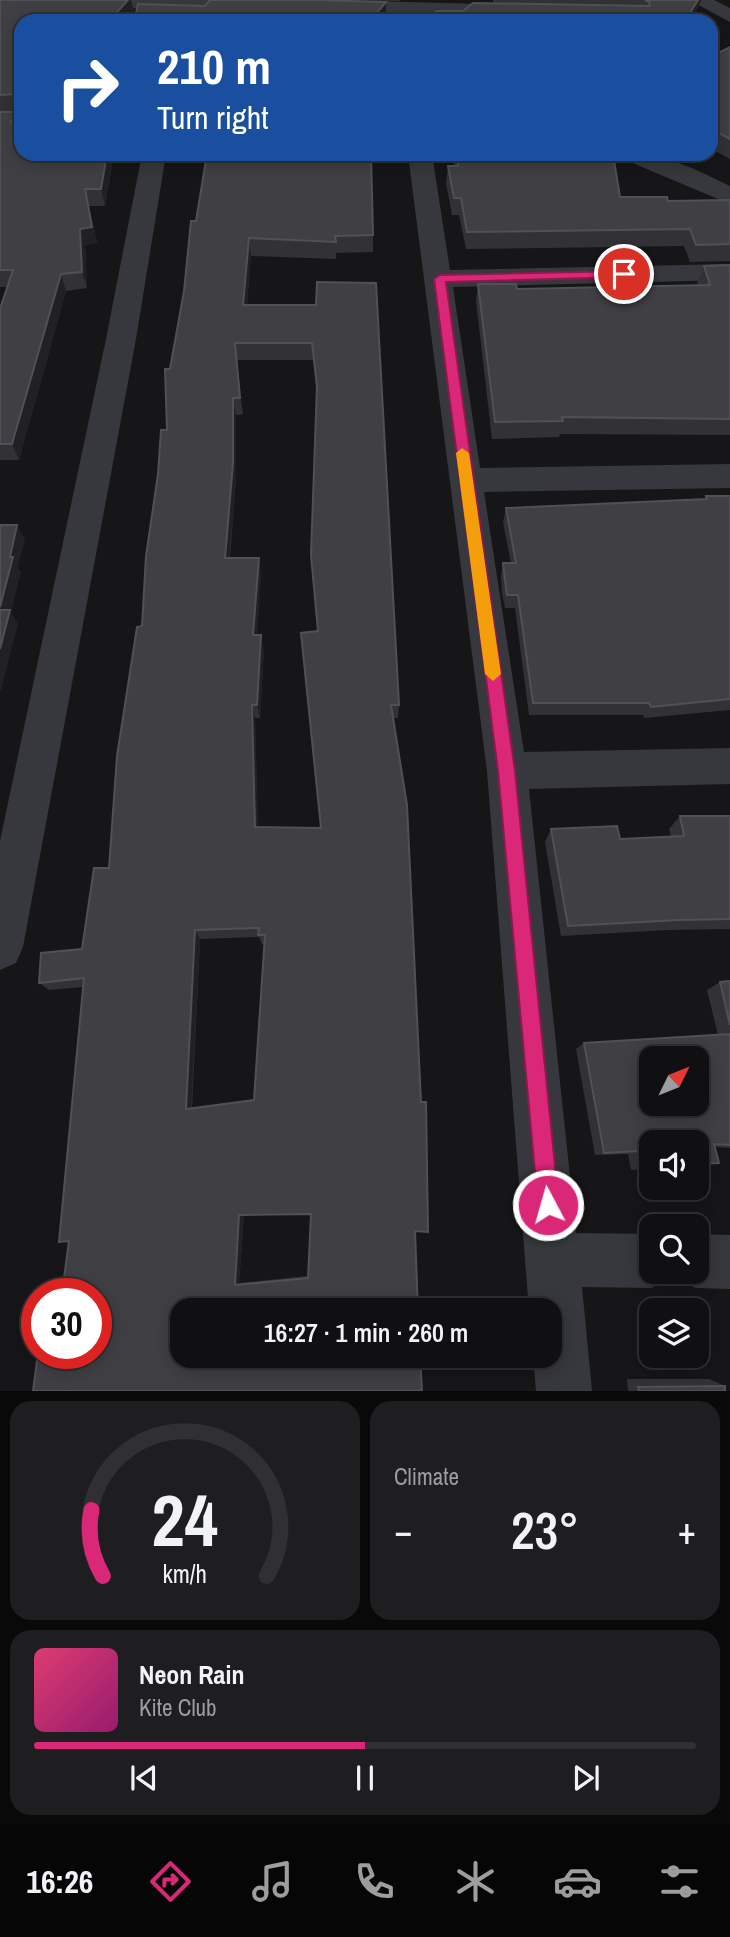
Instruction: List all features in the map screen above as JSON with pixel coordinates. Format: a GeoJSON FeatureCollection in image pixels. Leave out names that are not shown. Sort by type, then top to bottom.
{"type":"FeatureCollection","features":[{"type":"Feature","properties":{"kind":"street"},"geometry":{"type":"LineString","coordinates":[[29,0],[285,5]]}},
{"type":"Feature","properties":{"kind":"street"},"geometry":{"type":"LineString","coordinates":[[699,0],[730,16]]}},
{"type":"Feature","properties":{"kind":"street"},"geometry":{"type":"LineString","coordinates":[[313,6],[427,4],[544,12]]}},
{"type":"Feature","properties":{"kind":"street"},"geometry":{"type":"LineString","coordinates":[[0,947],[153,161]]}},
{"type":"Feature","properties":{"kind":"street"},"geometry":{"type":"LineString","coordinates":[[421,161],[440,279],[507,771],[564,1391]]}},
{"type":"Feature","properties":{"kind":"street"},"geometry":{"type":"LineString","coordinates":[[651,161],[684,173],[730,196]]}},
{"type":"Feature","properties":{"kind":"street"},"geometry":{"type":"LineString","coordinates":[[440,279],[730,272]]}},
{"type":"Feature","properties":{"kind":"street"},"geometry":{"type":"LineString","coordinates":[[466,480],[730,476]]}},
{"type":"Feature","properties":{"kind":"street"},"geometry":{"type":"LineString","coordinates":[[507,771],[730,766]]}},
{"type":"Feature","properties":{"kind":"street"},"geometry":{"type":"LineString","coordinates":[[554,1260],[639,1261]]}},
{"type":"Feature","properties":{"kind":"street"},"geometry":{"type":"LineString","coordinates":[[709,1261],[730,1262]]}},
{"type":"Feature","properties":{"kind":"building"},"geometry":{"type":"Polygon","coordinates":[[[0,0],[128,0],[115,14],[14,14],[14,94],[0,95],[0,0]]]}},
{"type":"Feature","properties":{"kind":"building"},"geometry":{"type":"Polygon","coordinates":[[[210,0],[386,2],[376,14],[136,14],[138,4],[205,6],[210,0]]]}},
{"type":"Feature","properties":{"kind":"building"},"geometry":{"type":"Polygon","coordinates":[[[645,0],[698,0],[689,14],[433,14],[437,11],[463,11],[473,3],[650,6],[645,0]]]}},
{"type":"Feature","properties":{"kind":"building"},"geometry":{"type":"Polygon","coordinates":[[[730,47],[730,139],[718,132],[718,53],[730,47]]]}},
{"type":"Feature","properties":{"kind":"building"},"geometry":{"type":"Polygon","coordinates":[[[0,112],[14,112],[11,122],[14,122],[14,161],[106,161],[101,189],[85,189],[92,227],[80,229],[82,272],[61,274],[12,444],[0,444],[0,309],[13,270],[0,270],[0,112]]]}},
{"type":"Feature","properties":{"kind":"building"},"geometry":{"type":"Polygon","coordinates":[[[206,161],[371,161],[373,235],[335,236],[336,242],[249,238],[243,305],[316,305],[317,282],[376,283],[399,705],[391,705],[407,805],[421,1102],[426,1102],[428,1232],[415,1231],[418,1298],[170,1298],[170,1368],[421,1368],[422,1391],[33,1391],[36,1369],[112,1369],[112,1278],[64,1278],[69,1241],[59,1242],[84,978],[39,983],[41,953],[82,949],[94,868],[109,868],[117,756],[137,627],[142,626],[146,556],[158,474],[161,430],[167,430],[165,369],[170,369],[184,291],[191,221],[196,221],[206,161]],[[235,343],[240,398],[233,398],[233,463],[225,558],[259,558],[253,635],[261,635],[257,705],[252,705],[255,827],[321,828],[301,633],[318,631],[311,555],[317,385],[312,343],[235,343]],[[259,928],[195,930],[186,1109],[254,1100],[265,935],[258,935],[259,928]],[[311,1214],[239,1215],[235,1285],[308,1278],[311,1214]]]}},
{"type":"Feature","properties":{"kind":"building"},"geometry":{"type":"Polygon","coordinates":[[[458,161],[614,161],[620,197],[667,197],[668,201],[730,200],[730,244],[696,245],[690,229],[467,232],[461,198],[454,198],[448,166],[458,166],[458,161]]]}},
{"type":"Feature","properties":{"kind":"building"},"geometry":{"type":"Polygon","coordinates":[[[730,265],[730,419],[562,417],[563,421],[495,422],[478,284],[516,284],[517,289],[710,285],[704,266],[730,265]]]}},
{"type":"Feature","properties":{"kind":"building"},"geometry":{"type":"Polygon","coordinates":[[[706,496],[730,496],[730,699],[651,707],[649,703],[533,703],[518,595],[507,595],[503,563],[516,563],[506,508],[707,499],[706,496]]]}},
{"type":"Feature","properties":{"kind":"building"},"geometry":{"type":"Polygon","coordinates":[[[0,525],[17,525],[10,557],[13,557],[0,607],[0,525]]]}},
{"type":"Feature","properties":{"kind":"building"},"geometry":{"type":"Polygon","coordinates":[[[0,610],[10,610],[0,649],[0,610]]]}},
{"type":"Feature","properties":{"kind":"building"},"geometry":{"type":"Polygon","coordinates":[[[680,816],[730,816],[730,919],[568,926],[551,829],[617,826],[620,839],[684,836],[680,816]]]}},
{"type":"Feature","properties":{"kind":"building"},"geometry":{"type":"Polygon","coordinates":[[[730,981],[730,1025],[720,982],[730,981]]]}},
{"type":"Feature","properties":{"kind":"building"},"geometry":{"type":"Polygon","coordinates":[[[730,1034],[730,1145],[714,1144],[719,1163],[709,1163],[709,1130],[639,1130],[639,1157],[638,1151],[604,1153],[584,1043],[730,1034]]]}},
{"type":"Feature","properties":{"kind":"building"},"geometry":{"type":"Polygon","coordinates":[[[725,1386],[725,1391],[639,1391],[638,1387],[725,1386]]]}},
{"type":"Feature","properties":{"kind":"slow traffic"},"geometry":{"type":"LineString","coordinates":[[462,453],[493,674]]}},
{"type":"Feature","properties":{"kind":"route"},"geometry":{"type":"LineString","coordinates":[[548,1205],[507,771],[440,279],[624,274]]}}]}
